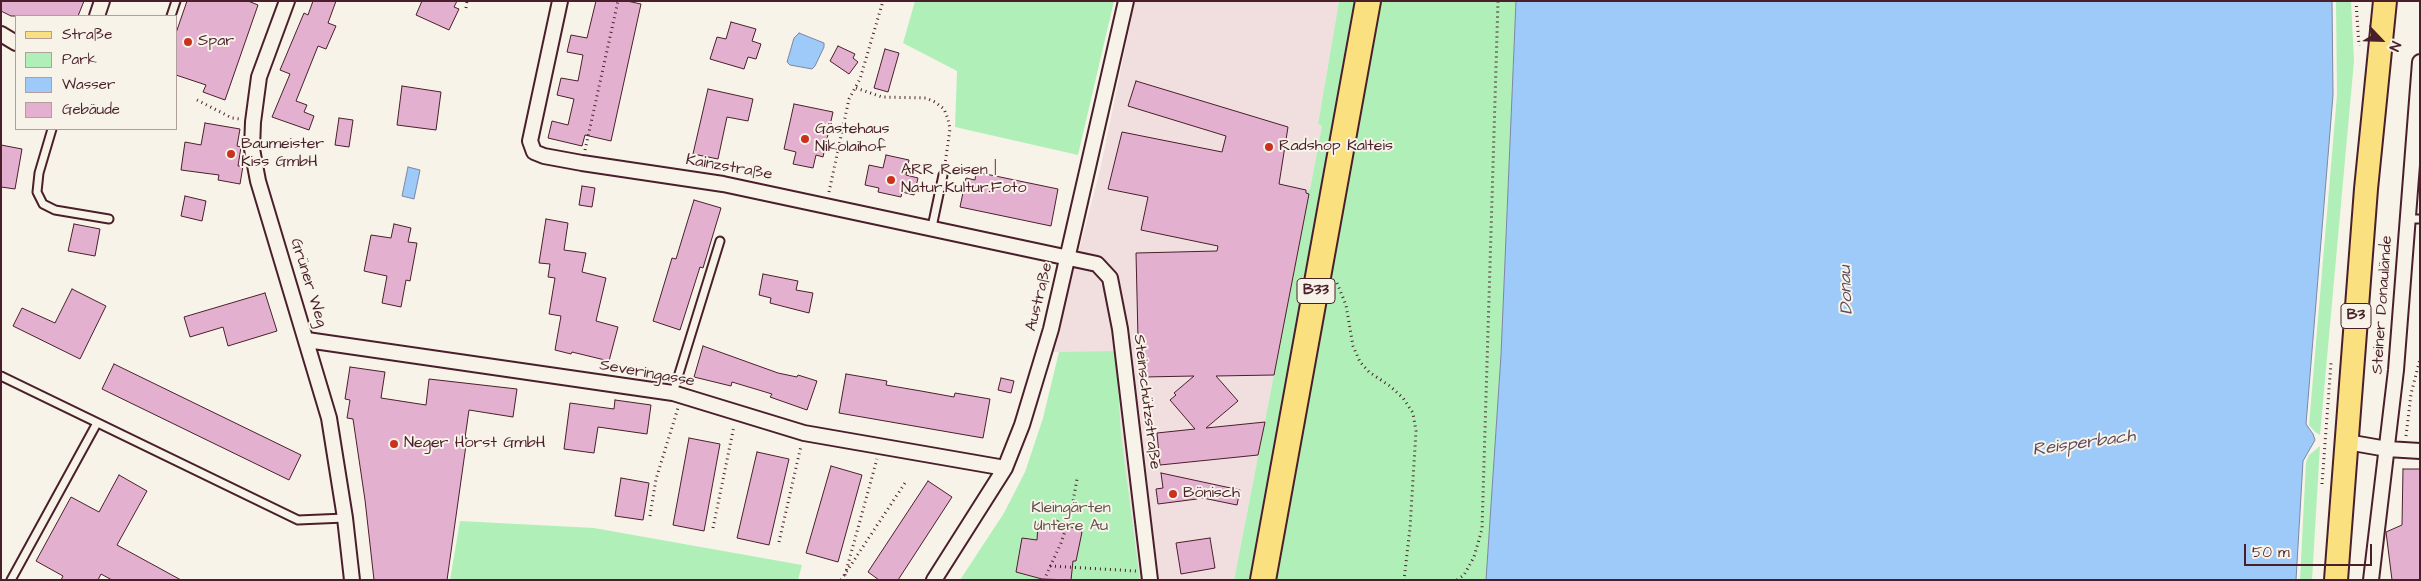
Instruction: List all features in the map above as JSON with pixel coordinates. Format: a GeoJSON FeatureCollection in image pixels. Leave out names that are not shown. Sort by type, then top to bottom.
{"type":"FeatureCollection","features":[{"type":"Feature","properties":{"kind":"highway","name":"B33"},"geometry":{"type":"LineString","coordinates":[[1263,580],[1368,1]]}},
{"type":"Feature","properties":{"kind":"main road","name":"B3"},"geometry":{"type":"LineString","coordinates":[[2336,580],[2366,189],[2385,1]]}},
{"type":"Feature","properties":{"kind":"street"},"geometry":{"type":"LineString","coordinates":[[97,15],[102,1]]}},
{"type":"Feature","properties":{"kind":"street","name":"Kainzstraße"},"geometry":{"type":"LineString","coordinates":[[560,1],[530,141],[534,152],[544,156],[582,163],[723,184],[1068,256]]}},
{"type":"Feature","properties":{"kind":"street","name":"Austraße"},"geometry":{"type":"LineString","coordinates":[[934,580],[1005,468],[1038,378],[1126,1]]}},
{"type":"Feature","properties":{"kind":"street","name":"Grüner Weg"},"geometry":{"type":"LineString","coordinates":[[286,2],[260,77],[253,122],[252,149],[258,181],[329,418],[345,518],[352,580]]}},
{"type":"Feature","properties":{"kind":"street"},"geometry":{"type":"LineString","coordinates":[[1,34],[15,42]]}},
{"type":"Feature","properties":{"kind":"street","name":"Steiner Donaulände"},"geometry":{"type":"LineString","coordinates":[[2372,580],[2414,219],[2420,62]]}},
{"type":"Feature","properties":{"kind":"street","name":"Steinschützstraße"},"geometry":{"type":"LineString","coordinates":[[1068,256],[1097,264],[1110,278],[1123,351],[1149,576]]}},
{"type":"Feature","properties":{"kind":"street","name":"Severingasse"},"geometry":{"type":"LineString","coordinates":[[307,340],[678,395],[804,433],[1005,468]]}},
{"type":"Feature","properties":{"kind":"street"},"geometry":{"type":"LineString","coordinates":[[2347,442],[2387,449],[2420,451]]}},
{"type":"Feature","properties":{"kind":"lane"},"geometry":{"type":"LineString","coordinates":[[171,15],[176,1]]}},
{"type":"Feature","properties":{"kind":"lane"},"geometry":{"type":"LineString","coordinates":[[52,130],[39,173],[37,192],[43,204],[55,210],[109,219]]}},
{"type":"Feature","properties":{"kind":"lane"},"geometry":{"type":"LineString","coordinates":[[932,227],[943,175]]}},
{"type":"Feature","properties":{"kind":"lane"},"geometry":{"type":"LineString","coordinates":[[678,395],[720,241]]}},
{"type":"Feature","properties":{"kind":"lane"},"geometry":{"type":"LineString","coordinates":[[1,376],[298,520],[345,518]]}},
{"type":"Feature","properties":{"kind":"lane"},"geometry":{"type":"LineString","coordinates":[[11,580],[97,423]]}},
{"type":"Feature","properties":{"kind":"path"},"geometry":{"type":"LineString","coordinates":[[466,8],[467,1]]}},
{"type":"Feature","properties":{"kind":"path"},"geometry":{"type":"LineString","coordinates":[[582,163],[618,1]]}},
{"type":"Feature","properties":{"kind":"path"},"geometry":{"type":"LineString","coordinates":[[826,205],[849,99],[856,88],[883,1]]}},
{"type":"Feature","properties":{"kind":"path"},"geometry":{"type":"LineString","coordinates":[[1457,580],[1464,575],[1474,557],[1482,529],[1498,1]]}},
{"type":"Feature","properties":{"kind":"path"},"geometry":{"type":"LineString","coordinates":[[856,88],[882,97],[926,98],[944,109],[950,129],[943,175]]}},
{"type":"Feature","properties":{"kind":"path"},"geometry":{"type":"LineString","coordinates":[[198,100],[232,118],[245,120]]}},
{"type":"Feature","properties":{"kind":"path"},"geometry":{"type":"LineString","coordinates":[[1322,254],[1334,275],[1346,305],[1352,346],[1360,362],[1369,372],[1390,386],[1403,398],[1413,413],[1416,431],[1410,528],[1404,580]]}},
{"type":"Feature","properties":{"kind":"path"},"geometry":{"type":"LineString","coordinates":[[2405,444],[2411,394],[2420,359]]}},
{"type":"Feature","properties":{"kind":"path"},"geometry":{"type":"LineString","coordinates":[[650,516],[656,479],[678,395]]}},
{"type":"Feature","properties":{"kind":"path"},"geometry":{"type":"LineString","coordinates":[[713,528],[737,413]]}},
{"type":"Feature","properties":{"kind":"path"},"geometry":{"type":"LineString","coordinates":[[779,542],[804,433]]}},
{"type":"Feature","properties":{"kind":"path"},"geometry":{"type":"LineString","coordinates":[[845,575],[875,468],[879,446]]}},
{"type":"Feature","properties":{"kind":"path"},"geometry":{"type":"LineString","coordinates":[[1044,580],[1071,513],[1077,479]]}},
{"type":"Feature","properties":{"kind":"path"},"geometry":{"type":"LineString","coordinates":[[841,580],[905,483]]}},
{"type":"Feature","properties":{"kind":"path"},"geometry":{"type":"LineString","coordinates":[[1050,566],[1149,576]]}},
{"type":"Feature","properties":{"kind":"shaded area"},"geometry":{"type":"Polygon","coordinates":[[[1135,1],[1339,1],[1318,124],[1322,126],[1310,189],[1306,193],[1309,194],[1234,580],[1140,580],[1121,433],[1116,352],[1052,352],[1100,170],[1135,1]]]}},
{"type":"Feature","properties":{"kind":"green space"},"geometry":{"type":"Polygon","coordinates":[[[915,1],[1114,1],[1078,155],[955,127],[957,71],[903,43],[915,1]]]}},
{"type":"Feature","properties":{"kind":"green space"},"geometry":{"type":"Polygon","coordinates":[[[1339,1],[1357,1],[1252,580],[1234,580],[1309,194],[1306,193],[1310,189],[1322,126],[1318,124],[1339,1]]]}},
{"type":"Feature","properties":{"kind":"green space"},"geometry":{"type":"Polygon","coordinates":[[[1380,1],[1516,1],[1501,355],[1486,580],[1274,580],[1380,1]]]}},
{"type":"Feature","properties":{"kind":"green space"},"geometry":{"type":"Polygon","coordinates":[[[2336,1],[2351,1],[2354,61],[2320,435],[2309,425],[2337,95],[2336,1]]]}},
{"type":"Feature","properties":{"kind":"green space","name":"Kleingärten Untere Au"},"geometry":{"type":"Polygon","coordinates":[[[1116,351],[1121,433],[1140,580],[960,580],[1004,513],[1025,472],[1043,418],[1059,352],[1116,351]]]}},
{"type":"Feature","properties":{"kind":"green space"},"geometry":{"type":"Polygon","coordinates":[[[2320,446],[2312,580],[2300,580],[2306,462],[2309,455],[2320,446]]]}},
{"type":"Feature","properties":{"kind":"green space"},"geometry":{"type":"Polygon","coordinates":[[[460,521],[594,528],[802,565],[798,580],[450,580],[460,521]]]}},
{"type":"Feature","properties":{"kind":"water"},"geometry":{"type":"Polygon","coordinates":[[[1516,1],[2332,1],[2333,95],[2306,424],[2315,440],[2303,461],[2296,580],[1486,580],[1501,355],[1516,1]]]}},
{"type":"Feature","properties":{"kind":"water"},"geometry":{"type":"Polygon","coordinates":[[[799,33],[824,43],[824,47],[812,69],[790,65],[787,62],[794,38],[799,33]]]}},
{"type":"Feature","properties":{"kind":"water"},"geometry":{"type":"Polygon","coordinates":[[[408,167],[420,170],[414,199],[402,196],[408,167]]]}},
{"type":"Feature","properties":{"kind":"building"},"geometry":{"type":"Polygon","coordinates":[[[1,1],[84,1],[78,15],[11,16],[1,11],[1,1]]]}},
{"type":"Feature","properties":{"kind":"building"},"geometry":{"type":"Polygon","coordinates":[[[187,1],[248,1],[258,5],[225,100],[203,92],[206,85],[178,76],[178,27],[187,1]]]}},
{"type":"Feature","properties":{"kind":"building"},"geometry":{"type":"Polygon","coordinates":[[[313,1],[336,1],[328,23],[336,26],[326,49],[318,46],[296,101],[307,105],[304,112],[314,116],[309,130],[272,117],[290,74],[280,70],[304,13],[308,15],[313,1]]]}},
{"type":"Feature","properties":{"kind":"building"},"geometry":{"type":"Polygon","coordinates":[[[422,1],[457,1],[454,7],[459,9],[449,30],[416,15],[422,1]]]}},
{"type":"Feature","properties":{"kind":"building"},"geometry":{"type":"Polygon","coordinates":[[[596,1],[627,1],[641,4],[611,141],[585,135],[582,146],[548,138],[552,121],[568,125],[574,99],[557,95],[561,78],[578,81],[583,55],[567,52],[571,35],[587,38],[596,1]]]}},
{"type":"Feature","properties":{"kind":"building"},"geometry":{"type":"Polygon","coordinates":[[[731,22],[756,29],[752,41],[761,44],[756,59],[748,57],[744,69],[710,59],[717,37],[726,39],[731,22]]]}},
{"type":"Feature","properties":{"kind":"building"},"geometry":{"type":"Polygon","coordinates":[[[838,46],[855,54],[853,58],[858,62],[849,74],[830,61],[838,46]]]}},
{"type":"Feature","properties":{"kind":"building"},"geometry":{"type":"Polygon","coordinates":[[[885,49],[899,53],[888,92],[874,88],[885,49]]]}},
{"type":"Feature","properties":{"kind":"building"},"geometry":{"type":"Polygon","coordinates":[[[1136,81],[1288,127],[1279,184],[1306,190],[1306,193],[1309,194],[1274,375],[1216,376],[1238,401],[1206,428],[1265,422],[1258,455],[1160,465],[1157,433],[1195,429],[1170,400],[1176,395],[1174,393],[1194,376],[1144,377],[1143,338],[1138,338],[1136,253],[1217,251],[1218,246],[1141,230],[1148,197],[1108,189],[1122,132],[1222,152],[1226,136],[1128,106],[1136,81]]]}},
{"type":"Feature","properties":{"kind":"building"},"geometry":{"type":"Polygon","coordinates":[[[402,86],[441,92],[436,130],[397,125],[402,86]]]}},
{"type":"Feature","properties":{"kind":"building"},"geometry":{"type":"Polygon","coordinates":[[[708,89],[753,99],[748,121],[727,117],[718,159],[693,154],[708,89]]]}},
{"type":"Feature","properties":{"kind":"building"},"geometry":{"type":"Polygon","coordinates":[[[794,104],[833,112],[823,157],[816,155],[813,168],[793,164],[796,152],[784,149],[794,104]]]}},
{"type":"Feature","properties":{"kind":"building"},"geometry":{"type":"Polygon","coordinates":[[[339,118],[353,120],[349,147],[335,145],[339,118]]]}},
{"type":"Feature","properties":{"kind":"building"},"geometry":{"type":"Polygon","coordinates":[[[205,123],[240,129],[237,146],[241,147],[238,166],[243,166],[240,184],[218,180],[219,175],[181,170],[185,142],[201,145],[205,123]]]}},
{"type":"Feature","properties":{"kind":"building"},"geometry":{"type":"Polygon","coordinates":[[[1,145],[22,149],[15,189],[1,187],[1,145]]]}},
{"type":"Feature","properties":{"kind":"building"},"geometry":{"type":"Polygon","coordinates":[[[886,155],[909,160],[906,175],[918,178],[914,195],[902,192],[901,197],[878,192],[879,188],[865,185],[869,165],[883,168],[886,155]]]}},
{"type":"Feature","properties":{"kind":"building"},"geometry":{"type":"Polygon","coordinates":[[[976,172],[1058,189],[1051,226],[960,207],[966,178],[975,180],[976,172]]]}},
{"type":"Feature","properties":{"kind":"building"},"geometry":{"type":"Polygon","coordinates":[[[582,186],[595,188],[592,207],[579,205],[582,186]]]}},
{"type":"Feature","properties":{"kind":"building"},"geometry":{"type":"Polygon","coordinates":[[[185,196],[206,201],[202,221],[181,216],[185,196]]]}},
{"type":"Feature","properties":{"kind":"building"},"geometry":{"type":"Polygon","coordinates":[[[694,200],[721,208],[703,268],[700,267],[680,330],[653,321],[672,258],[676,259],[694,200]]]}},
{"type":"Feature","properties":{"kind":"building"},"geometry":{"type":"Polygon","coordinates":[[[546,219],[568,223],[564,250],[586,253],[582,272],[606,278],[596,321],[618,327],[609,361],[555,350],[561,316],[549,314],[555,278],[548,277],[550,264],[539,263],[546,219]]]}},
{"type":"Feature","properties":{"kind":"building"},"geometry":{"type":"Polygon","coordinates":[[[74,224],[100,229],[95,256],[68,251],[74,224]]]}},
{"type":"Feature","properties":{"kind":"building"},"geometry":{"type":"Polygon","coordinates":[[[394,224],[411,228],[408,242],[417,243],[410,281],[406,280],[401,307],[382,303],[387,276],[364,271],[371,235],[391,238],[394,224]]]}},
{"type":"Feature","properties":{"kind":"building"},"geometry":{"type":"Polygon","coordinates":[[[763,274],[798,281],[796,290],[813,293],[809,313],[770,303],[771,298],[759,295],[763,274]]]}},
{"type":"Feature","properties":{"kind":"building"},"geometry":{"type":"Polygon","coordinates":[[[72,289],[106,306],[80,359],[13,326],[22,308],[55,323],[72,289]]]}},
{"type":"Feature","properties":{"kind":"building"},"geometry":{"type":"Polygon","coordinates":[[[265,293],[277,331],[228,346],[223,327],[190,337],[184,317],[265,293]]]}},
{"type":"Feature","properties":{"kind":"building"},"geometry":{"type":"Polygon","coordinates":[[[703,346],[778,373],[797,377],[798,375],[817,381],[807,410],[770,397],[772,394],[732,382],[731,386],[694,377],[703,346]]]}},
{"type":"Feature","properties":{"kind":"building"},"geometry":{"type":"Polygon","coordinates":[[[114,364],[301,455],[289,480],[102,389],[114,364]]]}},
{"type":"Feature","properties":{"kind":"building"},"geometry":{"type":"Polygon","coordinates":[[[350,367],[385,372],[381,398],[426,405],[429,379],[517,389],[513,417],[469,410],[465,438],[467,438],[447,580],[374,580],[353,419],[347,418],[350,400],[345,399],[350,367]]]}},
{"type":"Feature","properties":{"kind":"building"},"geometry":{"type":"Polygon","coordinates":[[[846,374],[887,381],[886,385],[954,397],[955,393],[990,399],[983,438],[839,413],[846,374]]]}},
{"type":"Feature","properties":{"kind":"building"},"geometry":{"type":"Polygon","coordinates":[[[1001,378],[1014,381],[1011,393],[998,390],[1001,378]]]}},
{"type":"Feature","properties":{"kind":"building"},"geometry":{"type":"Polygon","coordinates":[[[615,400],[651,405],[647,434],[598,427],[594,453],[564,449],[570,403],[614,409],[615,400]]]}},
{"type":"Feature","properties":{"kind":"building"},"geometry":{"type":"Polygon","coordinates":[[[689,438],[720,444],[704,531],[673,525],[689,438]]]}},
{"type":"Feature","properties":{"kind":"building"},"geometry":{"type":"Polygon","coordinates":[[[757,452],[789,459],[769,545],[737,538],[757,452]]]}},
{"type":"Feature","properties":{"kind":"building"},"geometry":{"type":"Polygon","coordinates":[[[831,466],[862,475],[838,562],[806,553],[831,466]]]}},
{"type":"Feature","properties":{"kind":"building"},"geometry":{"type":"Polygon","coordinates":[[[2403,469],[2420,469],[2420,580],[2392,580],[2386,532],[2402,525],[2403,469]]]}},
{"type":"Feature","properties":{"kind":"building"},"geometry":{"type":"Polygon","coordinates":[[[1161,473],[1240,490],[1237,505],[1198,497],[1197,499],[1158,504],[1156,489],[1163,488],[1161,473]]]}},
{"type":"Feature","properties":{"kind":"building"},"geometry":{"type":"Polygon","coordinates":[[[119,475],[147,491],[117,545],[181,580],[112,580],[101,574],[98,580],[61,580],[63,576],[36,561],[71,497],[99,512],[119,475]]]}},
{"type":"Feature","properties":{"kind":"building"},"geometry":{"type":"Polygon","coordinates":[[[621,478],[649,483],[643,520],[615,516],[621,478]]]}},
{"type":"Feature","properties":{"kind":"building"},"geometry":{"type":"Polygon","coordinates":[[[928,481],[952,497],[898,580],[879,580],[868,572],[928,481]]]}},
{"type":"Feature","properties":{"kind":"building"},"geometry":{"type":"Polygon","coordinates":[[[1056,520],[1082,532],[1076,561],[1073,561],[1071,580],[1042,579],[1016,572],[1022,538],[1037,540],[1038,524],[1055,526],[1056,520]]]}},
{"type":"Feature","properties":{"kind":"building"},"geometry":{"type":"Polygon","coordinates":[[[1210,538],[1215,568],[1181,574],[1176,543],[1210,538]]]}},
{"type":"Feature","properties":{"kind":"place","name":"Spar"},"geometry":{"type":"Point","coordinates":[188,42]}},
{"type":"Feature","properties":{"kind":"place","name":"Gästehaus Nikolaihof"},"geometry":{"type":"Point","coordinates":[805,139]}},
{"type":"Feature","properties":{"kind":"place","name":"Radshop Kalteis"},"geometry":{"type":"Point","coordinates":[1269,147]}},
{"type":"Feature","properties":{"kind":"place","name":"Baumeister Kiss GmbH"},"geometry":{"type":"Point","coordinates":[231,154]}},
{"type":"Feature","properties":{"kind":"place","name":"ARR Reisen | Natur.Kultur.Foto"},"geometry":{"type":"Point","coordinates":[891,180]}},
{"type":"Feature","properties":{"kind":"place","name":"Neger Horst GmbH"},"geometry":{"type":"Point","coordinates":[394,444]}},
{"type":"Feature","properties":{"kind":"place","name":"Bönisch"},"geometry":{"type":"Point","coordinates":[1173,494]}},
{"type":"Feature","properties":{"kind":"water label","name":"Donau"},"geometry":{"type":"Point","coordinates":[1847,290]}},
{"type":"Feature","properties":{"kind":"water label","name":"Reisperbach"},"geometry":{"type":"Point","coordinates":[2084,444]}}]}
